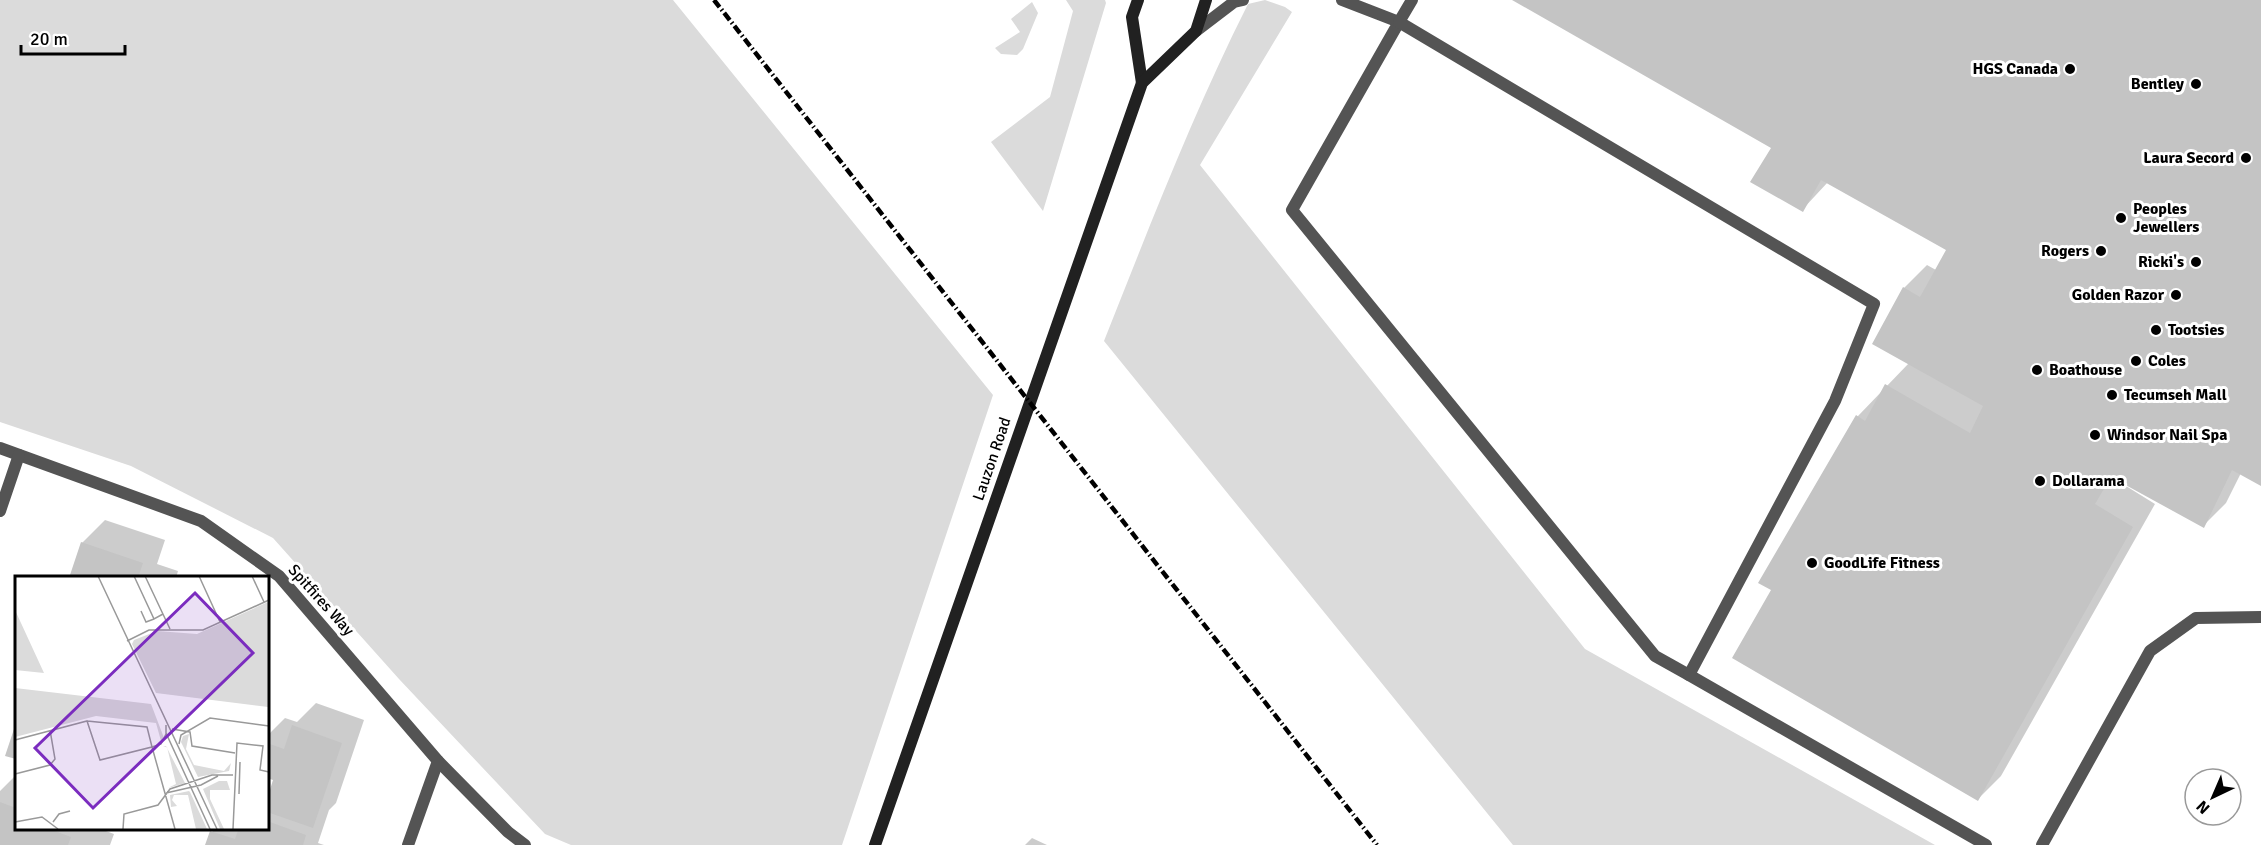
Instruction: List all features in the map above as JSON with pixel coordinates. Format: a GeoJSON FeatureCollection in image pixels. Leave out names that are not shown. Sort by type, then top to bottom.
{"type":"FeatureCollection","features":[{"type":"Feature","properties":{"kind":"street"},"geometry":{"type":"LineString","coordinates":[[1130,0],[1132,17]]}},
{"type":"Feature","properties":{"kind":"street","name":"Lauzon Road"},"geometry":{"type":"LineString","coordinates":[[1138,0],[1132,17],[1142,83]]}},
{"type":"Feature","properties":{"kind":"street","name":"Lauzon Road"},"geometry":{"type":"LineString","coordinates":[[874,845],[1142,83],[1196,31],[1206,0]]}},
{"type":"Feature","properties":{"kind":"street"},"geometry":{"type":"LineString","coordinates":[[1196,31],[1234,2],[1243,0]]}},
{"type":"Feature","properties":{"kind":"street"},"geometry":{"type":"LineString","coordinates":[[1342,0],[1399,22],[1874,304],[1834,402],[1689,675]]}},
{"type":"Feature","properties":{"kind":"street"},"geometry":{"type":"LineString","coordinates":[[1412,0],[1292,210],[1655,656],[1986,845]]}},
{"type":"Feature","properties":{"kind":"street","name":"Spitfires Way"},"geometry":{"type":"LineString","coordinates":[[0,448],[201,520],[279,576],[438,761],[508,832],[525,845]]}},
{"type":"Feature","properties":{"kind":"street"},"geometry":{"type":"LineString","coordinates":[[0,511],[19,455]]}},
{"type":"Feature","properties":{"kind":"street"},"geometry":{"type":"LineString","coordinates":[[2042,845],[2150,651],[2196,618],[2261,616]]}},
{"type":"Feature","properties":{"kind":"street"},"geometry":{"type":"LineString","coordinates":[[408,845],[438,761]]}},
{"type":"Feature","properties":{"kind":"shaded area"},"geometry":{"type":"Polygon","coordinates":[[[0,0],[673,0],[993,395],[842,845],[571,845],[545,834],[399,679],[273,538],[131,466],[0,422],[0,0]]]}},
{"type":"Feature","properties":{"kind":"shaded area"},"geometry":{"type":"Polygon","coordinates":[[[1066,0],[1105,0],[1106,3],[1043,211],[991,142],[1050,97],[1073,11],[1066,0]]]}},
{"type":"Feature","properties":{"kind":"shaded area"},"geometry":{"type":"Polygon","coordinates":[[[1265,0],[1292,12],[1200,165],[1585,649],[1935,845],[1513,845],[1104,341],[1172,171],[1228,45],[1248,4],[1265,0]]]}},
{"type":"Feature","properties":{"kind":"shaded area"},"geometry":{"type":"Polygon","coordinates":[[[1032,2],[1038,13],[1023,49],[1017,55],[1001,54],[995,48],[1020,32],[1011,19],[1032,2]]]}},
{"type":"Feature","properties":{"kind":"building","name":"Tecumseh Mall"},"geometry":{"type":"Polygon","coordinates":[[[1512,0],[2261,0],[2261,486],[2232,470],[2204,528],[2111,477],[2095,504],[2133,527],[1978,801],[1732,658],[1771,590],[1758,583],[1856,415],[1865,421],[1885,384],[1970,433],[1983,406],[1872,344],[1903,287],[1920,297],[1946,250],[1821,180],[1803,212],[1750,182],[1771,148],[1512,0]]]}},
{"type":"Feature","properties":{"kind":"building"},"geometry":{"type":"Polygon","coordinates":[[[81,542],[143,563],[139,576],[70,576],[81,542]]]}},
{"type":"Feature","properties":{"kind":"building"},"geometry":{"type":"Polygon","coordinates":[[[292,725],[342,743],[313,828],[268,812],[268,796],[273,780],[268,778],[268,743],[284,749],[292,725]]]}},
{"type":"Feature","properties":{"kind":"building"},"geometry":{"type":"Polygon","coordinates":[[[15,726],[15,759],[5,756],[15,726]]]}},
{"type":"Feature","properties":{"kind":"building"},"geometry":{"type":"Polygon","coordinates":[[[0,802],[15,808],[15,830],[52,830],[71,837],[68,845],[0,845],[0,802]]]}},
{"type":"Feature","properties":{"kind":"building"},"geometry":{"type":"Polygon","coordinates":[[[268,821],[306,835],[303,845],[205,845],[210,831],[235,839],[238,830],[268,830],[268,821]]]}},
{"type":"Feature","properties":{"kind":"railway"},"geometry":{"type":"LineString","coordinates":[[714,0],[1377,845]]}},
{"type":"Feature","properties":{"kind":"place","name":"HGS Canada"},"geometry":{"type":"Point","coordinates":[2070,69]}},
{"type":"Feature","properties":{"kind":"place","name":"Bentley"},"geometry":{"type":"Point","coordinates":[2196,84]}},
{"type":"Feature","properties":{"kind":"place","name":"Laura Secord"},"geometry":{"type":"Point","coordinates":[2246,158]}},
{"type":"Feature","properties":{"kind":"place","name":"Peoples Jewellers"},"geometry":{"type":"Point","coordinates":[2121,218]}},
{"type":"Feature","properties":{"kind":"place","name":"Rogers"},"geometry":{"type":"Point","coordinates":[2101,251]}},
{"type":"Feature","properties":{"kind":"place","name":"Ricki's"},"geometry":{"type":"Point","coordinates":[2196,262]}},
{"type":"Feature","properties":{"kind":"place","name":"Golden Razor"},"geometry":{"type":"Point","coordinates":[2176,295]}},
{"type":"Feature","properties":{"kind":"place","name":"Tootsies"},"geometry":{"type":"Point","coordinates":[2156,330]}},
{"type":"Feature","properties":{"kind":"place","name":"Coles"},"geometry":{"type":"Point","coordinates":[2136,361]}},
{"type":"Feature","properties":{"kind":"place","name":"Boathouse"},"geometry":{"type":"Point","coordinates":[2037,370]}},
{"type":"Feature","properties":{"kind":"place","name":"Tecumseh Mall"},"geometry":{"type":"Point","coordinates":[2112,395]}},
{"type":"Feature","properties":{"kind":"place","name":"Windsor Nail Spa"},"geometry":{"type":"Point","coordinates":[2095,435]}},
{"type":"Feature","properties":{"kind":"place","name":"Dollarama"},"geometry":{"type":"Point","coordinates":[2040,481]}},
{"type":"Feature","properties":{"kind":"place","name":"GoodLife Fitness"},"geometry":{"type":"Point","coordinates":[1812,563]}}]}
